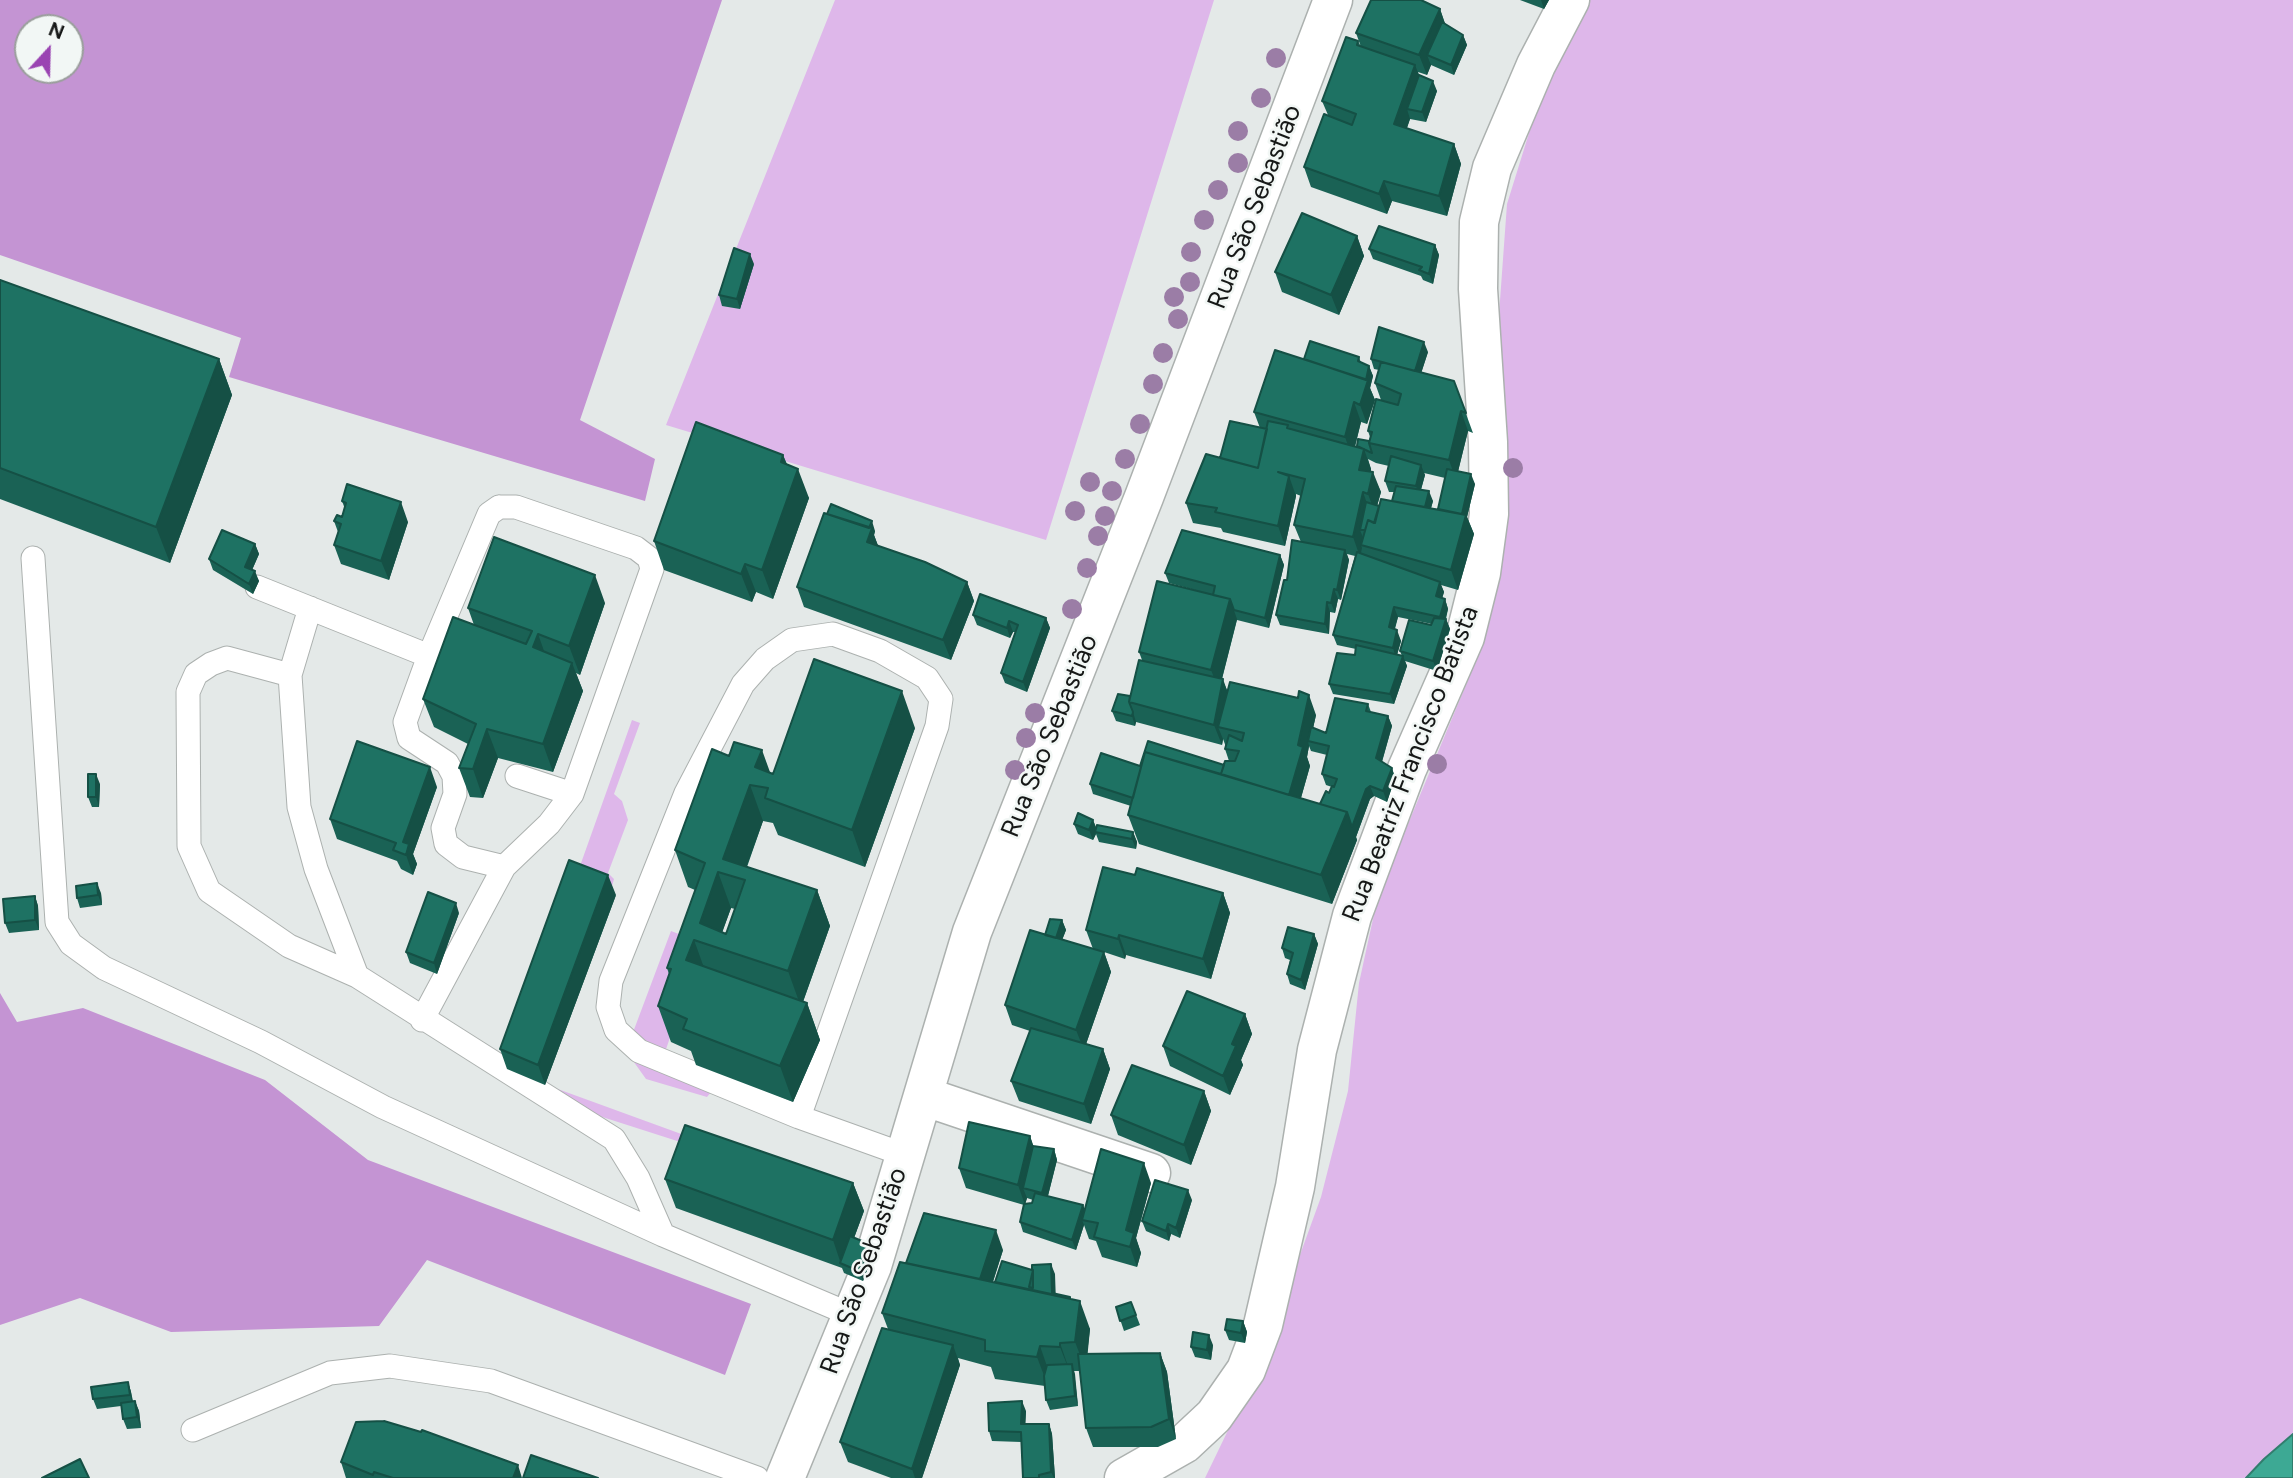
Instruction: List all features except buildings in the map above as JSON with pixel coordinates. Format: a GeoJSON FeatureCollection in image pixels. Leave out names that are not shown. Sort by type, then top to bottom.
{"type":"FeatureCollection","features":[{"type":"Feature","properties":{"kind":"street","name":"Rua São Sebastião"},"geometry":{"type":"LineString","coordinates":[[785,1478],[854,1316],[972,932],[1144,497],[1333,0]]}},
{"type":"Feature","properties":{"kind":"street","name":"Rua Beatriz Francisco Batista"},"geometry":{"type":"LineString","coordinates":[[1124,1478],[1184,1444],[1214,1416],[1246,1370],[1263,1325],[1295,1187],[1317,1050],[1352,916],[1407,769],[1465,637],[1480,573],[1489,514],[1488,442],[1478,289],[1479,222],[1492,168],[1536,65],[1570,0]]}},
{"type":"Feature","properties":{"kind":"street"},"geometry":{"type":"LineString","coordinates":[[923,1096],[1151,1172]]}},
{"type":"Feature","properties":{"kind":"lane"},"geometry":{"type":"LineString","coordinates":[[422,1020],[504,866],[548,824],[572,794],[652,569],[649,558],[636,548],[516,507],[499,507],[489,514],[429,656],[405,722],[409,738],[447,763],[454,776],[455,794],[443,828],[446,844],[463,857],[504,866]]}},
{"type":"Feature","properties":{"kind":"lane"},"geometry":{"type":"LineString","coordinates":[[33,558],[57,922],[71,944],[104,968],[261,1042],[383,1107],[663,1235],[854,1316]]}},
{"type":"Feature","properties":{"kind":"lane"},"geometry":{"type":"LineString","coordinates":[[257,587],[429,656]]}},
{"type":"Feature","properties":{"kind":"lane"},"geometry":{"type":"LineString","coordinates":[[310,608],[290,675],[299,807],[316,869],[357,976]]}},
{"type":"Feature","properties":{"kind":"lane"},"geometry":{"type":"LineString","coordinates":[[799,1117],[937,726],[941,699],[927,678],[880,651],[833,634],[792,640],[765,659],[743,684],[686,793],[611,981],[608,1007],[616,1030],[639,1051],[799,1117],[905,1155]]}},
{"type":"Feature","properties":{"kind":"lane"},"geometry":{"type":"LineString","coordinates":[[290,675],[227,658],[196,674],[188,692],[189,846],[209,891],[289,946],[357,976],[422,1020],[559,1102],[614,1139],[638,1178],[663,1235]]}},
{"type":"Feature","properties":{"kind":"lane"},"geometry":{"type":"LineString","coordinates":[[517,776],[572,794]]}},
{"type":"Feature","properties":{"kind":"lane"},"geometry":{"type":"LineString","coordinates":[[193,1430],[330,1373],[390,1366],[491,1381],[757,1478]]}},
{"type":"Feature","properties":{"kind":"shaded area"},"geometry":{"type":"Polygon","coordinates":[[[0,0],[722,0],[580,420],[655,459],[645,501],[229,377],[241,338],[0,255],[0,0]]]}},
{"type":"Feature","properties":{"kind":"shaded area"},"geometry":{"type":"Polygon","coordinates":[[[835,0],[1214,0],[1046,540],[666,425],[835,0]]]}},
{"type":"Feature","properties":{"kind":"shaded area"},"geometry":{"type":"Polygon","coordinates":[[[1577,0],[2293,0],[2293,1434],[2246,1478],[1205,1478],[1245,1395],[1321,1197],[1348,1091],[1359,983],[1378,896],[1483,644],[1494,383],[1507,204],[1556,46],[1577,0]]]}},
{"type":"Feature","properties":{"kind":"shaded area"},"geometry":{"type":"Polygon","coordinates":[[[632,720],[640,723],[614,794],[622,801],[628,820],[608,873],[614,879],[610,893],[575,880],[632,720]]]}},
{"type":"Feature","properties":{"kind":"shaded area"},"geometry":{"type":"Polygon","coordinates":[[[671,931],[702,943],[661,1064],[715,1087],[707,1097],[646,1079],[631,1058],[632,1035],[671,931]]]}},
{"type":"Feature","properties":{"kind":"shaded area"},"geometry":{"type":"Polygon","coordinates":[[[0,993],[17,1022],[83,1008],[265,1080],[368,1160],[751,1304],[725,1375],[427,1260],[379,1326],[171,1332],[80,1298],[0,1325],[0,993]]]}},
{"type":"Feature","properties":{"kind":"shaded area"},"geometry":{"type":"Polygon","coordinates":[[[544,1084],[695,1139],[699,1148],[540,1097],[544,1084]]]}},
{"type":"Feature","properties":{"kind":"shaded area"},"geometry":{"type":"Polygon","coordinates":[[[2293,1434],[2293,1478],[2246,1478],[2264,1459],[2293,1434]]]}}]}
